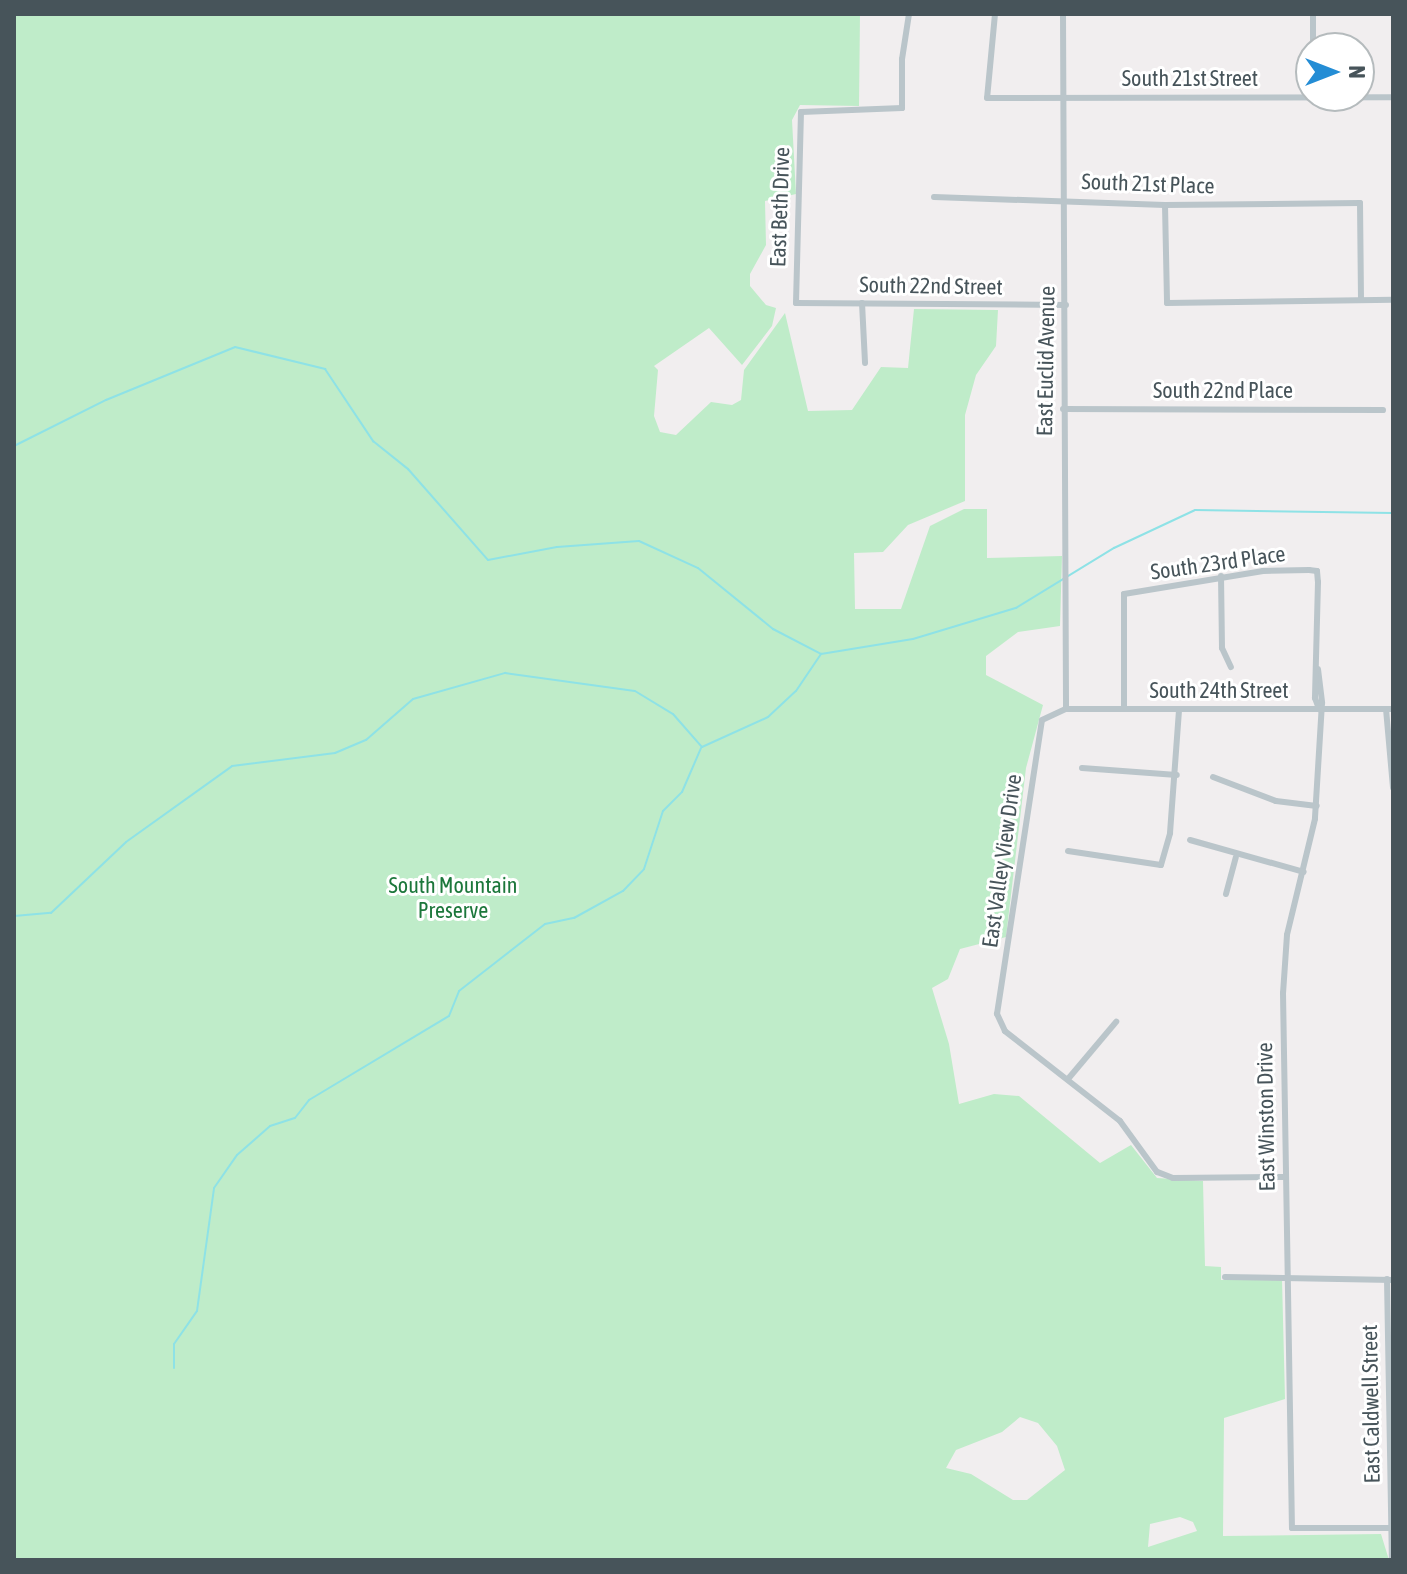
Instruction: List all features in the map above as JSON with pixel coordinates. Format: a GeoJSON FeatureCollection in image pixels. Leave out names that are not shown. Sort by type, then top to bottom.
{"type":"FeatureCollection","features":[{"type":"Feature","properties":{"kind":"street","name":"East Beth Drive"},"geometry":{"type":"LineString","coordinates":[[796,303],[801,112],[902,108],[902,59],[909,14]]}},
{"type":"Feature","properties":{"kind":"street","name":"South 21st Street"},"geometry":{"type":"LineString","coordinates":[[995,14],[987,98],[1295,97]]}},
{"type":"Feature","properties":{"kind":"street","name":"East Euclid Avenue"},"geometry":{"type":"LineString","coordinates":[[1063,14],[1066,305],[1061,339],[1066,709]]}},
{"type":"Feature","properties":{"kind":"street","name":"South 21st Place"},"geometry":{"type":"LineString","coordinates":[[934,197],[1165,205],[1360,203],[1361,300]]}},
{"type":"Feature","properties":{"kind":"street"},"geometry":{"type":"LineString","coordinates":[[1165,205],[1167,303],[1393,300]]}},
{"type":"Feature","properties":{"kind":"street","name":"South 22nd Street"},"geometry":{"type":"LineString","coordinates":[[796,303],[1066,305]]}},
{"type":"Feature","properties":{"kind":"street"},"geometry":{"type":"LineString","coordinates":[[862,303],[865,363]]}},
{"type":"Feature","properties":{"kind":"street","name":"South 22nd Place"},"geometry":{"type":"LineString","coordinates":[[1063,409],[1383,410]]}},
{"type":"Feature","properties":{"kind":"street","name":"South 23rd Place"},"geometry":{"type":"LineString","coordinates":[[1124,709],[1124,594],[1221,576],[1317,571]]}},
{"type":"Feature","properties":{"kind":"street","name":"East Winston Drive"},"geometry":{"type":"LineString","coordinates":[[1317,571],[1317,806],[1287,935],[1283,993],[1292,1528],[1393,1529]]}},
{"type":"Feature","properties":{"kind":"street"},"geometry":{"type":"LineString","coordinates":[[1221,576],[1222,648],[1231,667]]}},
{"type":"Feature","properties":{"kind":"street","name":"South 24th Street"},"geometry":{"type":"LineString","coordinates":[[1046,715],[1066,709],[1390,709]]}},
{"type":"Feature","properties":{"kind":"street"},"geometry":{"type":"LineString","coordinates":[[1068,851],[1161,865],[1170,833],[1177,775],[1179,709]]}},
{"type":"Feature","properties":{"kind":"street"},"geometry":{"type":"LineString","coordinates":[[1390,709],[1393,788]]}},
{"type":"Feature","properties":{"kind":"street","name":"East Valley View Drive"},"geometry":{"type":"LineString","coordinates":[[1046,715],[997,1014],[1005,1031],[1068,1079]]}},
{"type":"Feature","properties":{"kind":"street"},"geometry":{"type":"LineString","coordinates":[[1082,768],[1177,775]]}},
{"type":"Feature","properties":{"kind":"street"},"geometry":{"type":"LineString","coordinates":[[1213,777],[1276,801],[1317,806]]}},
{"type":"Feature","properties":{"kind":"street"},"geometry":{"type":"LineString","coordinates":[[1190,840],[1236,857],[1304,872]]}},
{"type":"Feature","properties":{"kind":"street"},"geometry":{"type":"LineString","coordinates":[[1226,894],[1236,857]]}},
{"type":"Feature","properties":{"kind":"street"},"geometry":{"type":"LineString","coordinates":[[1116,1022],[1068,1079],[1120,1121],[1157,1172],[1173,1178],[1284,1177]]}},
{"type":"Feature","properties":{"kind":"street"},"geometry":{"type":"LineString","coordinates":[[1225,1277],[1286,1275],[1390,1279]]}},
{"type":"Feature","properties":{"kind":"street","name":"East Caldwell Street"},"geometry":{"type":"LineString","coordinates":[[1390,1279],[1392,1560]]}},
{"type":"Feature","properties":{"kind":"green space","name":"South Mountain Preserve"},"geometry":{"type":"Polygon","coordinates":[[[14,14],[860,14],[859,106],[800,105],[792,120],[796,194],[765,201],[766,245],[750,274],[750,286],[766,305],[776,308],[772,326],[742,365],[709,328],[654,366],[658,370],[654,416],[660,432],[676,435],[711,402],[732,405],[741,400],[744,370],[785,313],[808,411],[852,410],[881,367],[908,368],[914,309],[998,310],[996,346],[976,375],[965,415],[965,501],[908,525],[883,552],[854,553],[855,609],[901,609],[930,526],[964,509],[987,509],[987,558],[1062,556],[1060,626],[1018,632],[986,656],[986,675],[1043,705],[1026,768],[1006,937],[960,949],[948,979],[932,988],[949,1044],[959,1104],[994,1094],[1019,1096],[1100,1163],[1131,1145],[1157,1178],[1203,1181],[1205,1266],[1221,1267],[1221,1280],[1282,1279],[1285,1399],[1224,1418],[1223,1536],[1381,1534],[1389,1560],[14,1560],[14,14]],[[1020,1417],[1002,1432],[956,1450],[946,1468],[971,1474],[1013,1500],[1027,1500],[1065,1470],[1057,1446],[1038,1423],[1020,1417]],[[1180,1517],[1150,1524],[1148,1547],[1197,1531],[1193,1522],[1180,1517]]]}},
{"type":"Feature","properties":{"kind":"waterway"},"geometry":{"type":"LineString","coordinates":[[14,446],[106,400],[235,347],[325,369],[373,441],[408,469],[488,560],[557,547],[639,541],[698,568],[773,629],[821,654],[913,639],[1016,608],[1114,548],[1195,510],[1393,513]]}},
{"type":"Feature","properties":{"kind":"waterway"},"geometry":{"type":"LineString","coordinates":[[14,916],[51,913],[126,842],[232,766],[335,753],[366,740],[413,699],[505,673],[635,691],[673,714],[702,747],[768,717],[796,691],[821,654]]}},
{"type":"Feature","properties":{"kind":"waterway"},"geometry":{"type":"LineString","coordinates":[[174,1368],[174,1344],[197,1311],[214,1188],[237,1155],[270,1126],[295,1118],[309,1100],[449,1016],[459,991],[545,924],[574,918],[623,891],[644,869],[663,811],[682,792],[701,748]]}}]}
